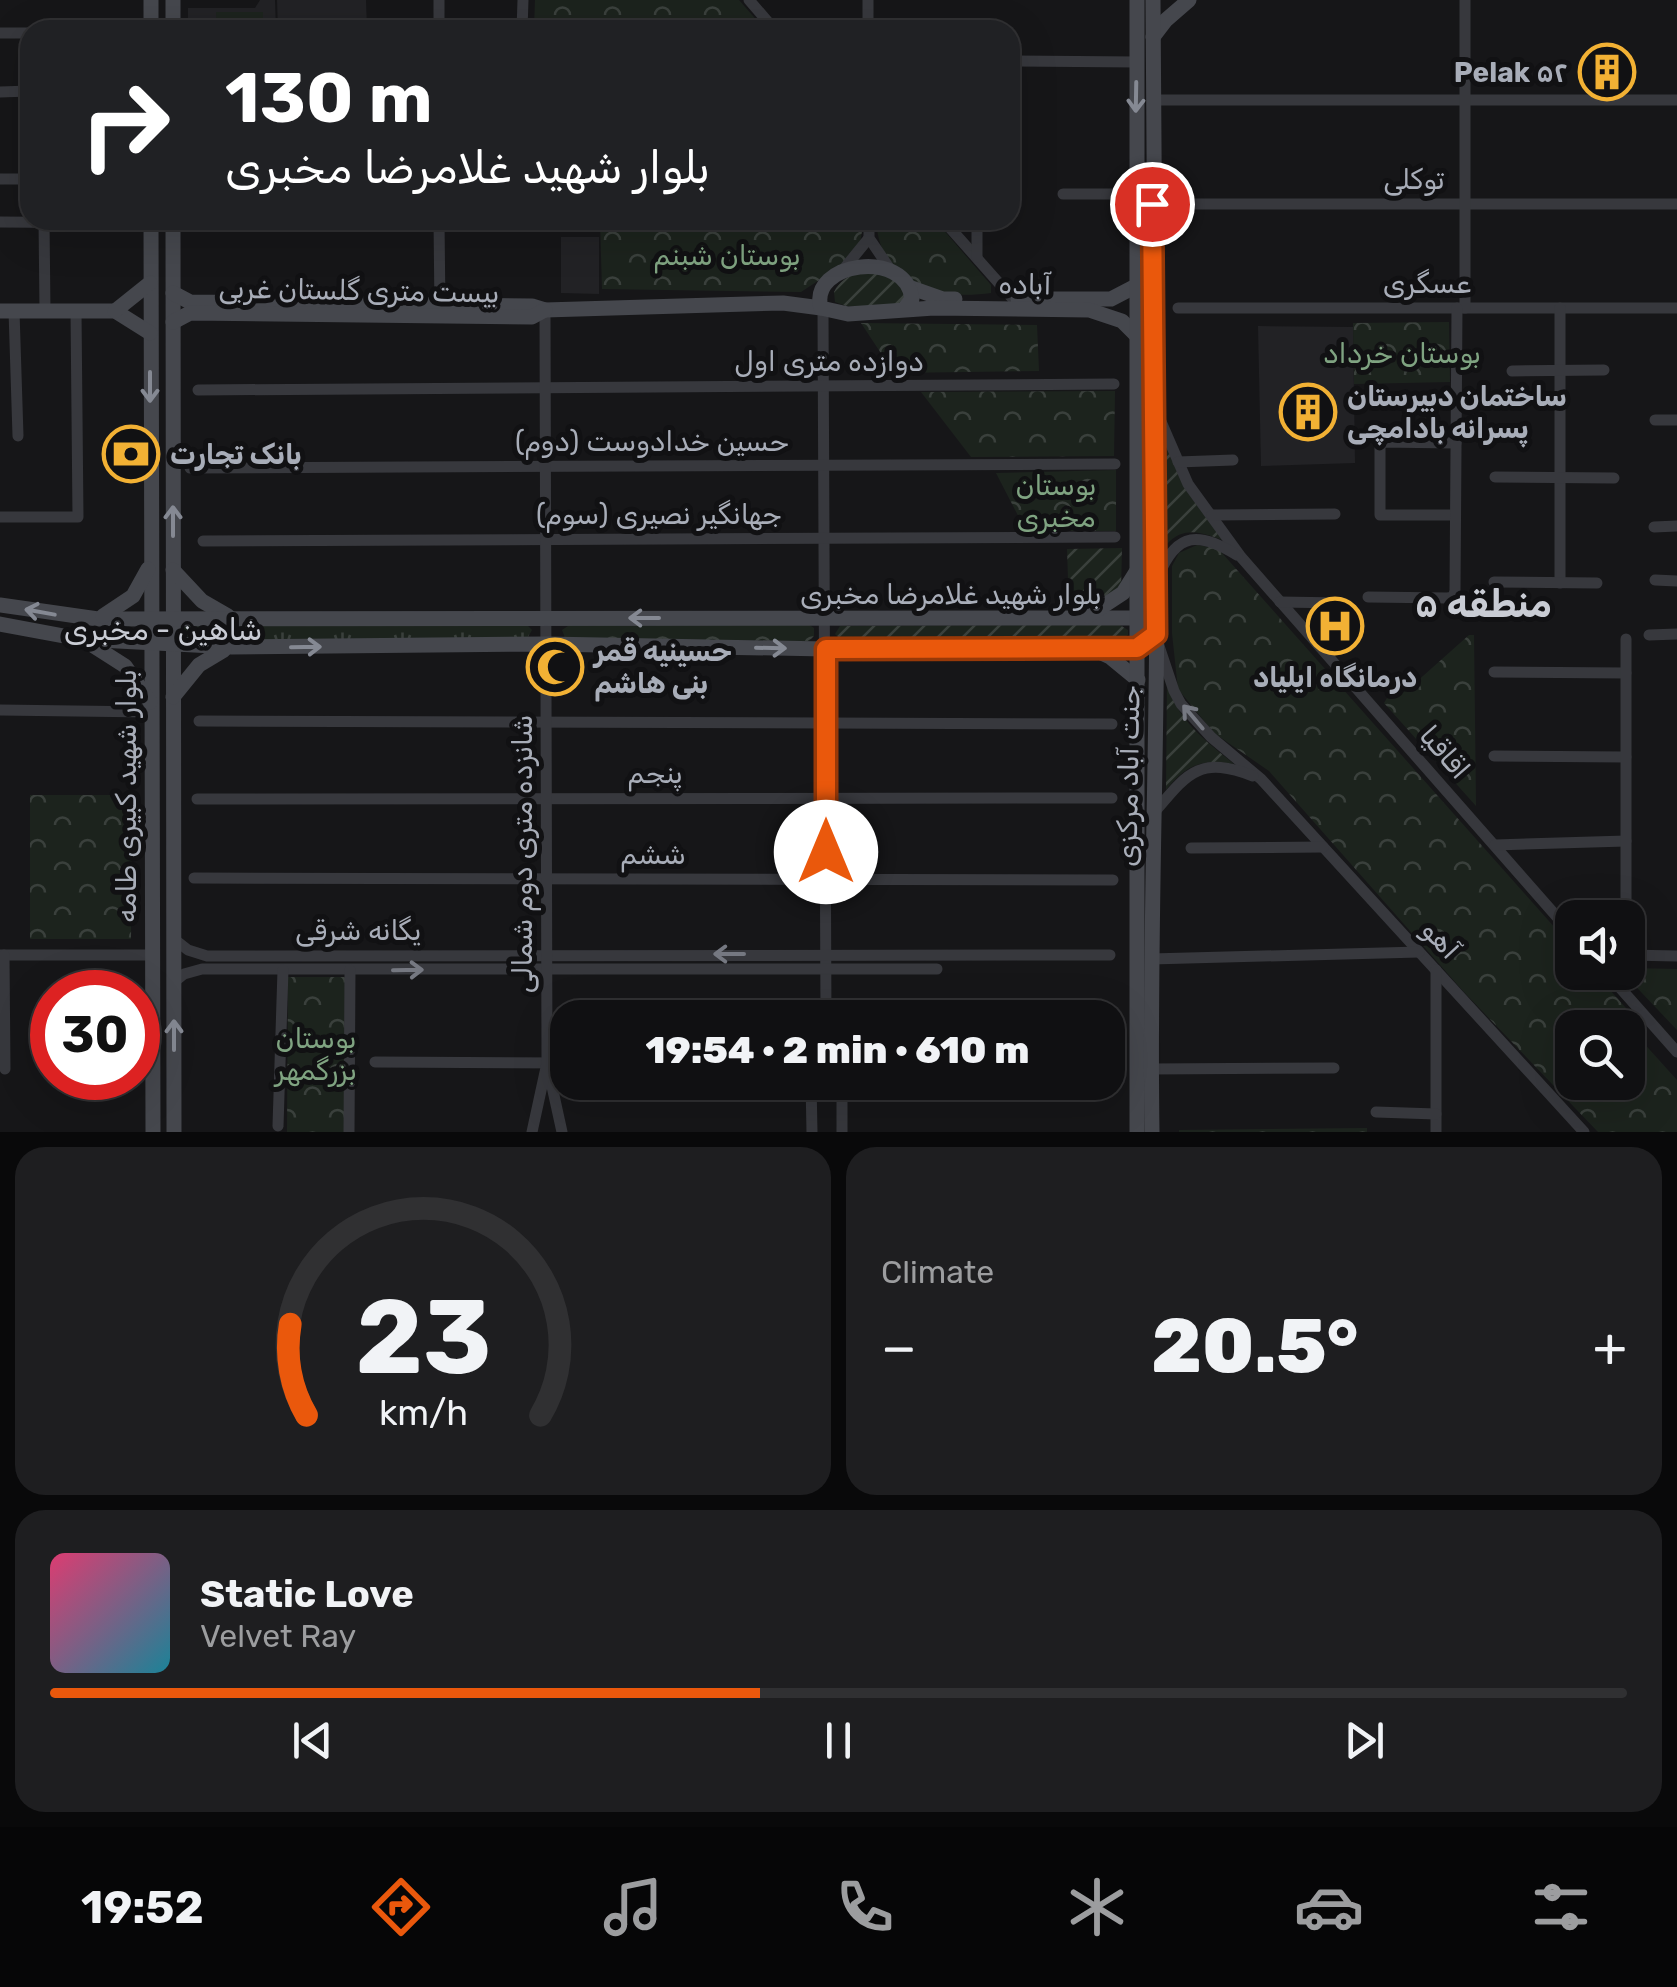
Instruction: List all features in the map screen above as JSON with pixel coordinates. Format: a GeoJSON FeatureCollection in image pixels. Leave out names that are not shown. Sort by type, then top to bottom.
{"type":"FeatureCollection","features":[{"type":"Feature","properties":{"kind":"main road","name":"جنت آباد مرکزی"},"geometry":{"type":"LineString","coordinates":[[1137,0],[1137,1132]]}},
{"type":"Feature","properties":{"kind":"main road","name":"جنت آباد مرکزی"},"geometry":{"type":"LineString","coordinates":[[1152,1132],[1150,959],[1157,580],[1153,0]]}},
{"type":"Feature","properties":{"kind":"main road"},"geometry":{"type":"LineString","coordinates":[[1153,38],[1189,0]]}},
{"type":"Feature","properties":{"kind":"main road","name":"بلوار شهید کبیری طامه"},"geometry":{"type":"LineString","coordinates":[[150,230],[151,970]]}},
{"type":"Feature","properties":{"kind":"main road","name":"بلوار شهید کبیری طامه"},"geometry":{"type":"LineString","coordinates":[[173,230],[174,1132]]}},
{"type":"Feature","properties":{"kind":"main road"},"geometry":{"type":"LineString","coordinates":[[821,304],[842,272],[870,266],[892,272],[910,288],[912,299],[903,310]]}},
{"type":"Feature","properties":{"kind":"main road"},"geometry":{"type":"LineString","coordinates":[[116,311],[150,283]]}},
{"type":"Feature","properties":{"kind":"main road","name":"آباده"},"geometry":{"type":"LineString","coordinates":[[821,304],[848,314],[903,310],[1089,310],[1136,286]]}},
{"type":"Feature","properties":{"kind":"main road","name":"آباده"},"geometry":{"type":"LineString","coordinates":[[910,288],[942,299],[1014,298],[1102,306],[1137,336]]}},
{"type":"Feature","properties":{"kind":"main road","name":"بیست متری گلستان غربی"},"geometry":{"type":"LineString","coordinates":[[173,293],[190,302],[440,310]]}},
{"type":"Feature","properties":{"kind":"main road","name":"بیست متری گلستان غربی"},"geometry":{"type":"LineString","coordinates":[[173,322],[190,313],[821,304]]}},
{"type":"Feature","properties":{"kind":"main road"},"geometry":{"type":"LineString","coordinates":[[7,311],[116,311],[150,332]]}},
{"type":"Feature","properties":{"kind":"main road"},"geometry":{"type":"LineString","coordinates":[[98,619],[119,609],[133,596],[150,566]]}},
{"type":"Feature","properties":{"kind":"main road"},"geometry":{"type":"LineString","coordinates":[[1083,619],[1123,594],[1138,568]]}},
{"type":"Feature","properties":{"kind":"main road"},"geometry":{"type":"LineString","coordinates":[[173,570],[202,601],[232,618]]}},
{"type":"Feature","properties":{"kind":"main road","name":"بلوار شهید غلامرضا مخبری"},"geometry":{"type":"LineString","coordinates":[[0,605],[98,619],[1138,618],[1156,634]]}},
{"type":"Feature","properties":{"kind":"main road","name":"بلوار شهید غلامرضا مخبری"},"geometry":{"type":"LineString","coordinates":[[0,624],[80,639],[232,648],[547,644],[826,649],[1137,648]]}},
{"type":"Feature","properties":{"kind":"main road"},"geometry":{"type":"LineString","coordinates":[[1137,648],[1156,634]]}},
{"type":"Feature","properties":{"kind":"main road"},"geometry":{"type":"LineString","coordinates":[[80,639],[125,666],[150,707]]}},
{"type":"Feature","properties":{"kind":"main road"},"geometry":{"type":"LineString","coordinates":[[173,697],[198,665],[232,648]]}},
{"type":"Feature","properties":{"kind":"main road"},"geometry":{"type":"LineString","coordinates":[[1092,648],[1138,680]]}},
{"type":"Feature","properties":{"kind":"main road","name":"بلوار شهید کبیری طامه"},"geometry":{"type":"LineString","coordinates":[[148,1100],[152,1132]]}},
{"type":"Feature","properties":{"kind":"street"},"geometry":{"type":"LineString","coordinates":[[1368,596],[1454,597],[1465,204],[1465,0]]}},
{"type":"Feature","properties":{"kind":"street"},"geometry":{"type":"LineString","coordinates":[[1020,62],[1137,62]]}},
{"type":"Feature","properties":{"kind":"street"},"geometry":{"type":"LineString","coordinates":[[1153,100],[1677,100]]}},
{"type":"Feature","properties":{"kind":"street"},"geometry":{"type":"LineString","coordinates":[[1063,194],[1136,194]]}},
{"type":"Feature","properties":{"kind":"street","name":"توکلی"},"geometry":{"type":"LineString","coordinates":[[1152,204],[1677,204]]}},
{"type":"Feature","properties":{"kind":"street"},"geometry":{"type":"LineString","coordinates":[[44,230],[45,311]]}},
{"type":"Feature","properties":{"kind":"street"},"geometry":{"type":"LineString","coordinates":[[439,230],[440,310]]}},
{"type":"Feature","properties":{"kind":"street"},"geometry":{"type":"LineString","coordinates":[[869,230],[869,238],[892,272]]}},
{"type":"Feature","properties":{"kind":"street"},"geometry":{"type":"LineString","coordinates":[[953,230],[1014,298]]}},
{"type":"Feature","properties":{"kind":"street"},"geometry":{"type":"LineString","coordinates":[[977,230],[977,256]]}},
{"type":"Feature","properties":{"kind":"street"},"geometry":{"type":"LineString","coordinates":[[842,272],[869,238]]}},
{"type":"Feature","properties":{"kind":"street"},"geometry":{"type":"LineString","coordinates":[[821,304],[826,465],[826,1000]]}},
{"type":"Feature","properties":{"kind":"street","name":"عسگری"},"geometry":{"type":"LineString","coordinates":[[1178,308],[1677,308]]}},
{"type":"Feature","properties":{"kind":"street"},"geometry":{"type":"LineString","coordinates":[[1560,308],[1560,583]]}},
{"type":"Feature","properties":{"kind":"street","name":"شانزده متری دوم شمالی"},"geometry":{"type":"LineString","coordinates":[[545,310],[547,1062],[562,1132]]}},
{"type":"Feature","properties":{"kind":"street"},"geometry":{"type":"LineString","coordinates":[[7,311],[18,436]]}},
{"type":"Feature","properties":{"kind":"street"},"geometry":{"type":"LineString","coordinates":[[0,517],[78,517],[76,311]]}},
{"type":"Feature","properties":{"kind":"street"},"geometry":{"type":"LineString","coordinates":[[825,353],[832,330],[848,314]]}},
{"type":"Feature","properties":{"kind":"street"},"geometry":{"type":"LineString","coordinates":[[1512,370],[1604,370]]}},
{"type":"Feature","properties":{"kind":"street","name":"دوازده متری اول"},"geometry":{"type":"LineString","coordinates":[[198,390],[1114,384]]}},
{"type":"Feature","properties":{"kind":"street","name":"اقاقیا"},"geometry":{"type":"LineString","coordinates":[[1154,404],[1188,484],[1241,557],[1555,915]]}},
{"type":"Feature","properties":{"kind":"street"},"geometry":{"type":"LineString","coordinates":[[1656,420],[1677,420]]}},
{"type":"Feature","properties":{"kind":"street"},"geometry":{"type":"LineString","coordinates":[[1455,516],[1380,515],[1380,442],[1456,443]]}},
{"type":"Feature","properties":{"kind":"street"},"geometry":{"type":"LineString","coordinates":[[1178,462],[1233,460]]}},
{"type":"Feature","properties":{"kind":"street","name":"حسین خدادوست (دوم)"},"geometry":{"type":"LineString","coordinates":[[190,468],[1114,464]]}},
{"type":"Feature","properties":{"kind":"street"},"geometry":{"type":"LineString","coordinates":[[1495,477],[1614,478]]}},
{"type":"Feature","properties":{"kind":"street"},"geometry":{"type":"LineString","coordinates":[[1212,515],[1335,514]]}},
{"type":"Feature","properties":{"kind":"street"},"geometry":{"type":"LineString","coordinates":[[1654,526],[1677,526]]}},
{"type":"Feature","properties":{"kind":"street","name":"جهانگیر نصیری (سوم)"},"geometry":{"type":"LineString","coordinates":[[203,541],[1115,536]]}},
{"type":"Feature","properties":{"kind":"street"},"geometry":{"type":"LineString","coordinates":[[1157,580],[1172,549],[1186,540],[1213,541],[1241,557]]}},
{"type":"Feature","properties":{"kind":"street"},"geometry":{"type":"LineString","coordinates":[[1655,580],[1677,580]]}},
{"type":"Feature","properties":{"kind":"street"},"geometry":{"type":"LineString","coordinates":[[1494,582],[1597,584]]}},
{"type":"Feature","properties":{"kind":"street"},"geometry":{"type":"LineString","coordinates":[[1280,602],[1342,602]]}},
{"type":"Feature","properties":{"kind":"street","name":"آهو"},"geometry":{"type":"LineString","coordinates":[[1156,634],[1174,691],[1211,738],[1261,779],[1584,1132]]}},
{"type":"Feature","properties":{"kind":"street"},"geometry":{"type":"LineString","coordinates":[[1649,634],[1677,634]]}},
{"type":"Feature","properties":{"kind":"street"},"geometry":{"type":"LineString","coordinates":[[1626,639],[1626,900]]}},
{"type":"Feature","properties":{"kind":"street"},"geometry":{"type":"LineString","coordinates":[[1494,672],[1626,673]]}},
{"type":"Feature","properties":{"kind":"street"},"geometry":{"type":"LineString","coordinates":[[0,710],[150,707]]}},
{"type":"Feature","properties":{"kind":"street"},"geometry":{"type":"LineString","coordinates":[[199,720],[1112,724]]}},
{"type":"Feature","properties":{"kind":"street"},"geometry":{"type":"LineString","coordinates":[[1494,756],[1626,757]]}},
{"type":"Feature","properties":{"kind":"street"},"geometry":{"type":"LineString","coordinates":[[1152,814],[1184,777],[1199,768],[1228,766],[1261,779]]}},
{"type":"Feature","properties":{"kind":"street","name":"پنجم"},"geometry":{"type":"LineString","coordinates":[[198,799],[1112,798]]}},
{"type":"Feature","properties":{"kind":"street"},"geometry":{"type":"LineString","coordinates":[[1494,845],[1626,842]]}},
{"type":"Feature","properties":{"kind":"street"},"geometry":{"type":"LineString","coordinates":[[1191,848],[1323,846]]}},
{"type":"Feature","properties":{"kind":"street","name":"ششم"},"geometry":{"type":"LineString","coordinates":[[194,878],[1113,880]]}},
{"type":"Feature","properties":{"kind":"street","name":"یگانه شرقی"},"geometry":{"type":"LineString","coordinates":[[174,939],[188,950],[206,956],[547,962]]}},
{"type":"Feature","properties":{"kind":"street"},"geometry":{"type":"LineString","coordinates":[[1150,959],[1419,952]]}},
{"type":"Feature","properties":{"kind":"street"},"geometry":{"type":"LineString","coordinates":[[547,962],[826,954],[1110,955]]}},
{"type":"Feature","properties":{"kind":"street"},"geometry":{"type":"LineString","coordinates":[[5,1069],[2,955],[152,955]]}},
{"type":"Feature","properties":{"kind":"street"},"geometry":{"type":"LineString","coordinates":[[1645,955],[1677,956]]}},
{"type":"Feature","properties":{"kind":"street"},"geometry":{"type":"LineString","coordinates":[[547,962],[938,969]]}},
{"type":"Feature","properties":{"kind":"street","name":"یگانه شرقی"},"geometry":{"type":"LineString","coordinates":[[174,982],[184,974],[202,970],[350,970],[547,962]]}},
{"type":"Feature","properties":{"kind":"street"},"geometry":{"type":"LineString","coordinates":[[278,1126],[283,970]]}},
{"type":"Feature","properties":{"kind":"street"},"geometry":{"type":"LineString","coordinates":[[349,1132],[350,970]]}},
{"type":"Feature","properties":{"kind":"street"},"geometry":{"type":"LineString","coordinates":[[1436,970],[1436,1132]]}},
{"type":"Feature","properties":{"kind":"street"},"geometry":{"type":"LineString","coordinates":[[1622,990],[1677,1052]]}},
{"type":"Feature","properties":{"kind":"street"},"geometry":{"type":"LineString","coordinates":[[375,1062],[550,1062]]}},
{"type":"Feature","properties":{"kind":"street","name":"شانزده متری دوم شمالی"},"geometry":{"type":"LineString","coordinates":[[532,1132],[547,1062]]}},
{"type":"Feature","properties":{"kind":"street"},"geometry":{"type":"LineString","coordinates":[[1151,1069],[1334,1068]]}},
{"type":"Feature","properties":{"kind":"street"},"geometry":{"type":"LineString","coordinates":[[811,1100],[812,1132]]}},
{"type":"Feature","properties":{"kind":"street"},"geometry":{"type":"LineString","coordinates":[[842,1100],[842,1132]]}},
{"type":"Feature","properties":{"kind":"street"},"geometry":{"type":"LineString","coordinates":[[1376,1112],[1436,1114]]}},
{"type":"Feature","properties":{"kind":"shaded area"},"geometry":{"type":"Polygon","coordinates":[[[260,0],[275,0],[276,20],[188,20],[188,8],[255,8],[260,0]]]}},
{"type":"Feature","properties":{"kind":"shaded area"},"geometry":{"type":"Polygon","coordinates":[[[277,0],[366,0],[367,20],[278,20],[277,0]]]}},
{"type":"Feature","properties":{"kind":"shaded area"},"geometry":{"type":"Polygon","coordinates":[[[561,237],[599,237],[599,294],[561,293],[561,237]]]}},
{"type":"Feature","properties":{"kind":"shaded area"},"geometry":{"type":"Polygon","coordinates":[[[1258,326],[1353,327],[1355,463],[1261,466],[1258,326]]]}},
{"type":"Feature","properties":{"kind":"green space"},"geometry":{"type":"Polygon","coordinates":[[[535,0],[739,0],[756,20],[534,20],[535,0]]]}},
{"type":"Feature","properties":{"kind":"green space"},"geometry":{"type":"Polygon","coordinates":[[[216,12],[263,12],[263,20],[216,20],[216,12]]]}},
{"type":"Feature","properties":{"kind":"green space","name":"بوستان شبنم"},"geometry":{"type":"Polygon","coordinates":[[[600,230],[862,230],[860,243],[842,265],[801,292],[602,289],[600,230]]]}},
{"type":"Feature","properties":{"kind":"green space"},"geometry":{"type":"Polygon","coordinates":[[[878,230],[944,230],[991,285],[991,293],[950,294],[914,284],[888,260],[878,230]]]}},
{"type":"Feature","properties":{"kind":"green space"},"geometry":{"type":"Polygon","coordinates":[[[885,272],[909,291],[898,307],[846,306],[835,302],[834,292],[849,277],[885,272]]]}},
{"type":"Feature","properties":{"kind":"green space","name":"بوستان خرداد"},"geometry":{"type":"Polygon","coordinates":[[[1449,322],[1450,382],[1354,384],[1353,323],[1449,322]]]}},
{"type":"Feature","properties":{"kind":"green space"},"geometry":{"type":"Polygon","coordinates":[[[861,323],[1037,325],[1039,371],[894,373],[861,323]]]}},
{"type":"Feature","properties":{"kind":"green space"},"geometry":{"type":"Polygon","coordinates":[[[1115,391],[1114,456],[971,457],[921,392],[1115,391]]]}},
{"type":"Feature","properties":{"kind":"green space"},"geometry":{"type":"Polygon","coordinates":[[[1166,442],[1192,495],[1228,542],[1188,532],[1167,544],[1166,442]]]}},
{"type":"Feature","properties":{"kind":"green space","name":"بوستان مخبری"},"geometry":{"type":"Polygon","coordinates":[[[1116,470],[1116,531],[1026,531],[996,473],[1116,470]]]}},
{"type":"Feature","properties":{"kind":"green space"},"geometry":{"type":"Polygon","coordinates":[[[1197,545],[1217,548],[1555,928],[1555,990],[1610,990],[1628,1010],[1555,1010],[1555,1087],[1463,991],[1269,771],[1214,733],[1178,689],[1172,633],[1172,566],[1179,553],[1197,545]]]}},
{"type":"Feature","properties":{"kind":"green space"},"geometry":{"type":"Polygon","coordinates":[[[1122,548],[1121,589],[1098,606],[1069,609],[1067,549],[1122,548]]]}},
{"type":"Feature","properties":{"kind":"green space"},"geometry":{"type":"Polygon","coordinates":[[[571,624],[808,624],[814,628],[814,636],[809,641],[566,640],[562,630],[571,624]]]}},
{"type":"Feature","properties":{"kind":"green space"},"geometry":{"type":"Polygon","coordinates":[[[1120,625],[1128,630],[1128,635],[1101,641],[842,641],[835,634],[840,626],[1120,625]]]}},
{"type":"Feature","properties":{"kind":"green space"},"geometry":{"type":"Polygon","coordinates":[[[528,626],[532,630],[528,637],[329,641],[193,639],[184,635],[183,628],[528,626]]]}},
{"type":"Feature","properties":{"kind":"green space"},"geometry":{"type":"Polygon","coordinates":[[[1469,635],[1474,635],[1476,806],[1384,703],[1393,688],[1414,684],[1469,635]]]}},
{"type":"Feature","properties":{"kind":"green space"},"geometry":{"type":"Polygon","coordinates":[[[1167,680],[1184,717],[1234,764],[1196,765],[1166,790],[1167,680]]]}},
{"type":"Feature","properties":{"kind":"green space"},"geometry":{"type":"Polygon","coordinates":[[[30,795],[132,795],[131,939],[30,939],[30,795]]]}},
{"type":"Feature","properties":{"kind":"green space"},"geometry":{"type":"Polygon","coordinates":[[[1645,968],[1677,969],[1677,1030],[1639,990],[1645,990],[1645,968]]]}},
{"type":"Feature","properties":{"kind":"green space","name":"بوستان بزرگمهر"},"geometry":{"type":"Polygon","coordinates":[[[288,977],[345,977],[344,1132],[287,1132],[288,977]]]}},
{"type":"Feature","properties":{"kind":"green space"},"geometry":{"type":"Polygon","coordinates":[[[1645,1045],[1677,1080],[1677,1132],[1598,1132],[1567,1100],[1645,1100],[1645,1045]]]}},
{"type":"Feature","properties":{"kind":"green space"},"geometry":{"type":"Polygon","coordinates":[[[1367,1128],[1367,1132],[1179,1132],[1179,1130],[1367,1128]]]}},
{"type":"Feature","properties":{"kind":"place","name":"Pelak ۵۲"},"geometry":{"type":"Point","coordinates":[1607,72]}},
{"type":"Feature","properties":{"kind":"place","name":"ساختمان دبیرستان پسرانه بادامچی"},"geometry":{"type":"Point","coordinates":[1308,412]}},
{"type":"Feature","properties":{"kind":"place","name":"بانک تجارت"},"geometry":{"type":"Point","coordinates":[131,454]}},
{"type":"Feature","properties":{"kind":"place","name":"درمانگاه ایلیاد"},"geometry":{"type":"Point","coordinates":[1335,626]}},
{"type":"Feature","properties":{"kind":"place","name":"حسینیه قمر بنی هاشم"},"geometry":{"type":"Point","coordinates":[555,667]}},
{"type":"Feature","properties":{"kind":"district","name":"منطقه ۵"},"geometry":{"type":"Point","coordinates":[1483,604]}},
{"type":"Feature","properties":{"kind":"district","name":"شاهین - مخبری"},"geometry":{"type":"Point","coordinates":[163,630]}},
{"type":"Feature","properties":{"kind":"route"},"geometry":{"type":"LineString","coordinates":[[826,852],[826,649],[1137,648],[1156,634],[1152,204]]}}]}
